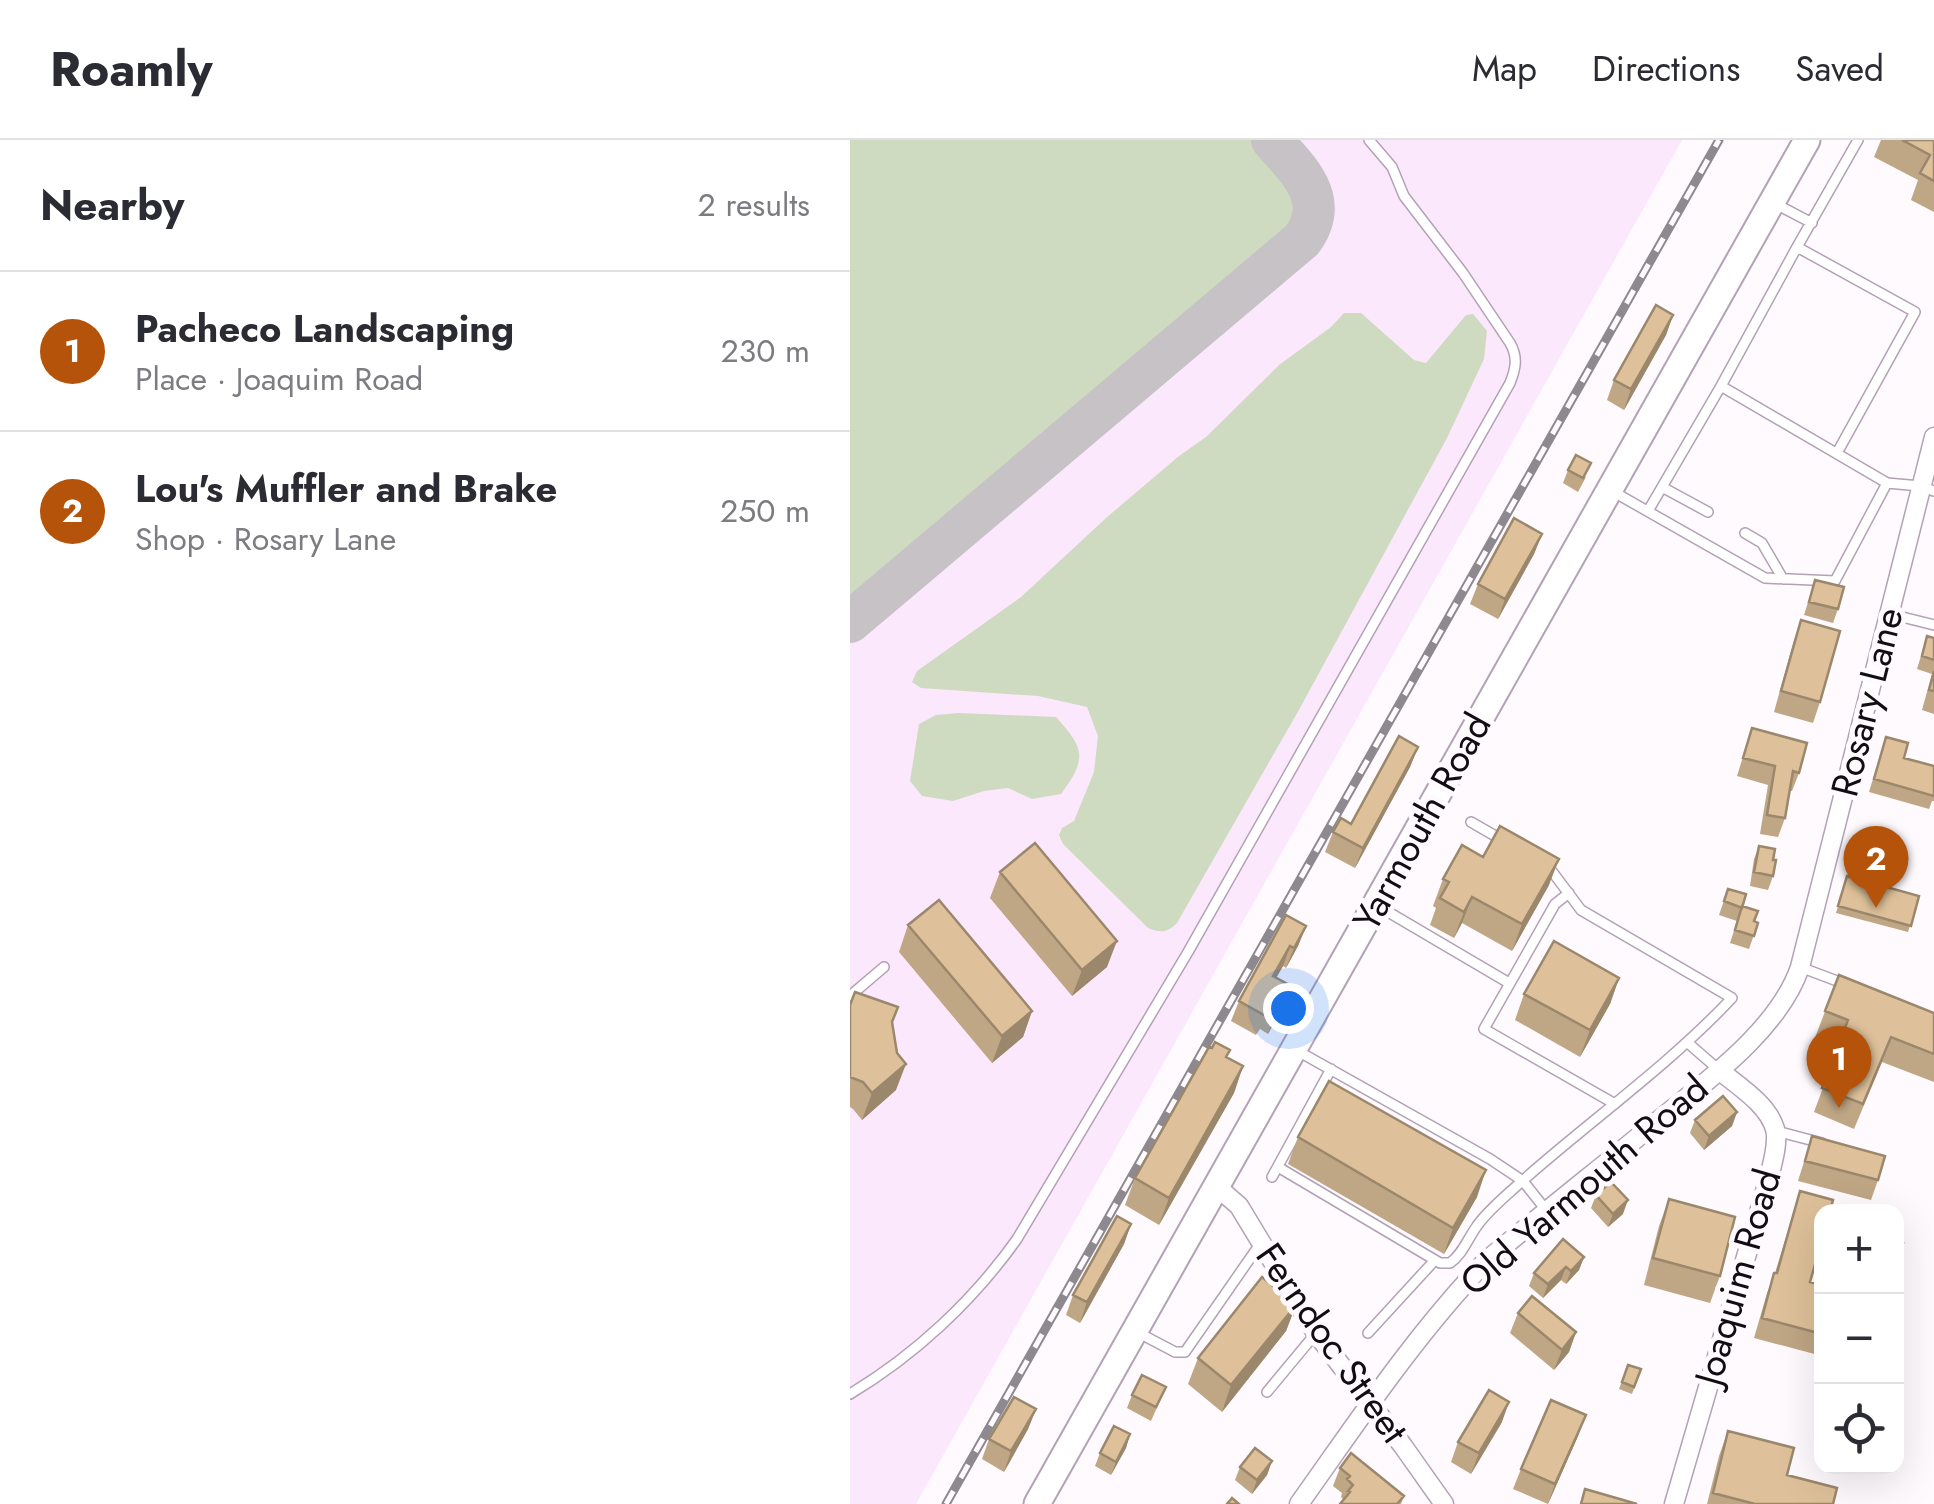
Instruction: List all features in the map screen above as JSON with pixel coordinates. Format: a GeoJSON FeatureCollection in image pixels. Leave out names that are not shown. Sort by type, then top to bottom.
{"type":"FeatureCollection","features":[{"type":"Feature","properties":{"kind":"main road","name":"Yarmouth Road"},"geometry":{"type":"LineString","coordinates":[[1037,1504],[1807,140]]}},
{"type":"Feature","properties":{"kind":"street","name":"Rosary Lane"},"geometry":{"type":"LineString","coordinates":[[1800,968],[1890,614],[1927,489],[1934,437]]}},
{"type":"Feature","properties":{"kind":"street","name":"Old Yarmouth Road"},"geometry":{"type":"LineString","coordinates":[[1300,1504],[1370,1404],[1466,1281],[1719,1070],[1776,1012],[1800,968]]}},
{"type":"Feature","properties":{"kind":"street","name":"Joaquim Road"},"geometry":{"type":"LineString","coordinates":[[1674,1504],[1769,1178],[1776,1132],[1754,1099],[1719,1070]]}},
{"type":"Feature","properties":{"kind":"street","name":"Ferndoc Street"},"geometry":{"type":"LineString","coordinates":[[1216,1186],[1239,1206],[1316,1332],[1444,1504]]}},
{"type":"Feature","properties":{"kind":"lane"},"geometry":{"type":"LineString","coordinates":[[850,1394],[934,1332],[995,1270],[1018,1240],[1188,952],[1510,383],[1516,362],[1510,343],[1404,196],[1392,167],[1369,140]]}},
{"type":"Feature","properties":{"kind":"lane"},"geometry":{"type":"LineString","coordinates":[[1648,511],[1858,140]]}},
{"type":"Feature","properties":{"kind":"lane"},"geometry":{"type":"LineString","coordinates":[[1772,202],[1812,223]]}},
{"type":"Feature","properties":{"kind":"lane"},"geometry":{"type":"LineString","coordinates":[[1797,246],[1915,312],[1836,453]]}},
{"type":"Feature","properties":{"kind":"lane"},"geometry":{"type":"LineString","coordinates":[[1721,386],[1888,483],[1927,489]]}},
{"type":"Feature","properties":{"kind":"lane"},"geometry":{"type":"LineString","coordinates":[[1610,489],[1765,578],[1835,582],[1888,483]]}},
{"type":"Feature","properties":{"kind":"lane"},"geometry":{"type":"LineString","coordinates":[[1662,487],[1708,512]]}},
{"type":"Feature","properties":{"kind":"lane"},"geometry":{"type":"LineString","coordinates":[[1745,534],[1762,543],[1783,578]]}},
{"type":"Feature","properties":{"kind":"lane"},"geometry":{"type":"LineString","coordinates":[[1890,614],[1934,625]]}},
{"type":"Feature","properties":{"kind":"lane"},"geometry":{"type":"LineString","coordinates":[[1471,822],[1511,845]]}},
{"type":"Feature","properties":{"kind":"lane"},"geometry":{"type":"LineString","coordinates":[[1330,1069],[1275,1172],[1444,1264],[1455,1260],[1478,1223],[1522,1181],[1688,1043],[1732,998],[1581,910],[1549,867],[1536,860]]}},
{"type":"Feature","properties":{"kind":"lane"},"geometry":{"type":"LineString","coordinates":[[1569,893],[1555,904],[1484,1029],[1616,1104]]}},
{"type":"Feature","properties":{"kind":"lane"},"geometry":{"type":"LineString","coordinates":[[1375,905],[1510,983]]}},
{"type":"Feature","properties":{"kind":"lane"},"geometry":{"type":"LineString","coordinates":[[850,996],[884,967]]}},
{"type":"Feature","properties":{"kind":"lane"},"geometry":{"type":"LineString","coordinates":[[1800,968],[1850,986]]}},
{"type":"Feature","properties":{"kind":"lane"},"geometry":{"type":"LineString","coordinates":[[1688,1043],[1719,1070]]}},
{"type":"Feature","properties":{"kind":"lane"},"geometry":{"type":"LineString","coordinates":[[1293,1049],[1490,1159],[1522,1181],[1548,1212]]}},
{"type":"Feature","properties":{"kind":"lane"},"geometry":{"type":"LineString","coordinates":[[1776,1132],[1829,1145]]}},
{"type":"Feature","properties":{"kind":"lane"},"geometry":{"type":"LineString","coordinates":[[1135,1331],[1175,1352],[1185,1352],[1261,1243]]}},
{"type":"Feature","properties":{"kind":"lane"},"geometry":{"type":"LineString","coordinates":[[1368,1333],[1435,1260]]}},
{"type":"Feature","properties":{"kind":"lane"},"geometry":{"type":"LineString","coordinates":[[1266,1392],[1316,1332]]}},
{"type":"Feature","properties":{"kind":"shaded area"},"geometry":{"type":"Polygon","coordinates":[[[850,140],[1682,140],[916,1504],[850,1504],[850,140]]]}},
{"type":"Feature","properties":{"kind":"green space"},"geometry":{"type":"Polygon","coordinates":[[[850,140],[1253,140],[1287,177],[1298,198],[1299,210],[1294,224],[1275,245],[850,602],[850,140]]]}},
{"type":"Feature","properties":{"kind":"green space"},"geometry":{"type":"Polygon","coordinates":[[[1344,313],[1361,313],[1414,360],[1426,363],[1466,315],[1473,314],[1487,331],[1484,359],[1447,438],[1177,923],[1167,930],[1153,930],[1063,844],[1059,835],[1062,828],[1074,821],[1094,772],[1098,736],[1087,707],[1038,696],[921,688],[912,682],[917,671],[1021,597],[1106,518],[1206,437],[1279,365],[1344,313]]]}},
{"type":"Feature","properties":{"kind":"green space"},"geometry":{"type":"Polygon","coordinates":[[[936,715],[1056,717],[1077,745],[1076,771],[1061,794],[1032,799],[1008,788],[953,801],[922,796],[910,781],[919,724],[936,715]]]}},
{"type":"Feature","properties":{"kind":"building"},"geometry":{"type":"Polygon","coordinates":[[[1902,140],[1934,140],[1934,181],[1920,173],[1930,155],[1902,140]]]}},
{"type":"Feature","properties":{"kind":"building"},"geometry":{"type":"Polygon","coordinates":[[[1656,305],[1673,315],[1631,389],[1614,380],[1656,305]]]}},
{"type":"Feature","properties":{"kind":"building"},"geometry":{"type":"Polygon","coordinates":[[[1576,455],[1591,463],[1583,478],[1568,470],[1576,455]]]}},
{"type":"Feature","properties":{"kind":"building"},"geometry":{"type":"Polygon","coordinates":[[[1514,518],[1542,534],[1505,599],[1478,584],[1514,518]]]}},
{"type":"Feature","properties":{"kind":"building"},"geometry":{"type":"Polygon","coordinates":[[[1815,580],[1844,587],[1838,609],[1809,602],[1815,580]]]}},
{"type":"Feature","properties":{"kind":"building"},"geometry":{"type":"Polygon","coordinates":[[[1801,620],[1840,631],[1820,702],[1781,691],[1801,620]]]}},
{"type":"Feature","properties":{"kind":"building"},"geometry":{"type":"Polygon","coordinates":[[[1927,636],[1934,638],[1934,660],[1922,656],[1927,636]]]}},
{"type":"Feature","properties":{"kind":"building"},"geometry":{"type":"Polygon","coordinates":[[[1752,728],[1807,743],[1799,773],[1793,771],[1785,818],[1767,815],[1775,766],[1743,758],[1752,728]]]}},
{"type":"Feature","properties":{"kind":"building"},"geometry":{"type":"Polygon","coordinates":[[[1399,736],[1418,747],[1363,848],[1333,832],[1341,818],[1351,824],[1399,736]]]}},
{"type":"Feature","properties":{"kind":"building"},"geometry":{"type":"Polygon","coordinates":[[[1886,737],[1908,743],[1904,758],[1934,766],[1934,796],[1874,779],[1886,737]]]}},
{"type":"Feature","properties":{"kind":"building"},"geometry":{"type":"Polygon","coordinates":[[[1500,826],[1559,859],[1522,924],[1472,897],[1464,912],[1440,898],[1449,882],[1443,879],[1462,845],[1483,857],[1500,826]]]}},
{"type":"Feature","properties":{"kind":"building"},"geometry":{"type":"Polygon","coordinates":[[[1035,843],[1117,941],[1082,970],[1000,872],[1035,843]]]}},
{"type":"Feature","properties":{"kind":"building"},"geometry":{"type":"Polygon","coordinates":[[[1759,846],[1775,849],[1773,876],[1754,872],[1759,846]]]}},
{"type":"Feature","properties":{"kind":"building"},"geometry":{"type":"Polygon","coordinates":[[[1847,876],[1919,896],[1911,926],[1838,906],[1847,876]]]}},
{"type":"Feature","properties":{"kind":"building"},"geometry":{"type":"Polygon","coordinates":[[[1728,889],[1746,894],[1742,908],[1724,901],[1728,889]]]}},
{"type":"Feature","properties":{"kind":"building"},"geometry":{"type":"Polygon","coordinates":[[[939,900],[1032,1011],[1002,1036],[908,925],[939,900]]]}},
{"type":"Feature","properties":{"kind":"building"},"geometry":{"type":"Polygon","coordinates":[[[1742,906],[1758,911],[1754,936],[1735,930],[1742,906]]]}},
{"type":"Feature","properties":{"kind":"building"},"geometry":{"type":"Polygon","coordinates":[[[1286,915],[1306,926],[1273,976],[1291,986],[1275,1014],[1267,1009],[1264,1015],[1239,1001],[1286,915]]]}},
{"type":"Feature","properties":{"kind":"building"},"geometry":{"type":"Polygon","coordinates":[[[1554,941],[1619,978],[1590,1030],[1524,994],[1554,941]]]}},
{"type":"Feature","properties":{"kind":"building"},"geometry":{"type":"Polygon","coordinates":[[[1839,975],[1934,1013],[1934,1054],[1891,1037],[1863,1104],[1822,1088],[1848,1020],[1825,1011],[1839,975]]]}},
{"type":"Feature","properties":{"kind":"building"},"geometry":{"type":"Polygon","coordinates":[[[855,992],[898,1007],[892,1022],[897,1053],[906,1064],[872,1093],[863,1082],[850,1077],[850,1005],[855,992]]]}},
{"type":"Feature","properties":{"kind":"building"},"geometry":{"type":"Polygon","coordinates":[[[1215,1042],[1230,1050],[1226,1057],[1243,1066],[1169,1198],[1135,1178],[1215,1042]]]}},
{"type":"Feature","properties":{"kind":"building"},"geometry":{"type":"Polygon","coordinates":[[[1329,1081],[1486,1170],[1453,1228],[1298,1137],[1329,1081]]]}},
{"type":"Feature","properties":{"kind":"building"},"geometry":{"type":"Polygon","coordinates":[[[1723,1096],[1737,1112],[1709,1136],[1695,1120],[1723,1096]]]}},
{"type":"Feature","properties":{"kind":"building"},"geometry":{"type":"Polygon","coordinates":[[[1812,1136],[1885,1156],[1878,1180],[1805,1161],[1812,1136]]]}},
{"type":"Feature","properties":{"kind":"building"},"geometry":{"type":"Polygon","coordinates":[[[1611,1182],[1628,1200],[1613,1214],[1596,1195],[1611,1182]]]}},
{"type":"Feature","properties":{"kind":"building"},"geometry":{"type":"Polygon","coordinates":[[[1800,1191],[1833,1200],[1832,1204],[1814,1204],[1814,1268],[1810,1282],[1814,1283],[1814,1332],[1762,1318],[1800,1191]]]}},
{"type":"Feature","properties":{"kind":"building"},"geometry":{"type":"Polygon","coordinates":[[[1669,1199],[1735,1217],[1720,1276],[1653,1258],[1669,1199]]]}},
{"type":"Feature","properties":{"kind":"building"},"geometry":{"type":"Polygon","coordinates":[[[1117,1216],[1131,1224],[1087,1302],[1073,1295],[1117,1216]]]}},
{"type":"Feature","properties":{"kind":"building"},"geometry":{"type":"Polygon","coordinates":[[[1563,1239],[1584,1257],[1571,1271],[1566,1267],[1548,1284],[1534,1273],[1563,1239]]]}},
{"type":"Feature","properties":{"kind":"building"},"geometry":{"type":"Polygon","coordinates":[[[1262,1277],[1296,1305],[1231,1385],[1198,1358],[1262,1277]]]}},
{"type":"Feature","properties":{"kind":"building"},"geometry":{"type":"Polygon","coordinates":[[[1532,1296],[1576,1332],[1562,1350],[1518,1313],[1532,1296]]]}},
{"type":"Feature","properties":{"kind":"building"},"geometry":{"type":"Polygon","coordinates":[[[1628,1365],[1641,1369],[1634,1387],[1622,1382],[1628,1365]]]}},
{"type":"Feature","properties":{"kind":"building"},"geometry":{"type":"Polygon","coordinates":[[[1142,1375],[1166,1387],[1156,1407],[1132,1395],[1142,1375]]]}},
{"type":"Feature","properties":{"kind":"building"},"geometry":{"type":"Polygon","coordinates":[[[1489,1390],[1509,1402],[1479,1453],[1458,1442],[1489,1390]]]}},
{"type":"Feature","properties":{"kind":"building"},"geometry":{"type":"Polygon","coordinates":[[[1014,1397],[1036,1409],[1011,1451],[989,1439],[1014,1397]]]}},
{"type":"Feature","properties":{"kind":"building"},"geometry":{"type":"Polygon","coordinates":[[[1551,1400],[1586,1415],[1555,1484],[1521,1469],[1551,1400]]]}},
{"type":"Feature","properties":{"kind":"building"},"geometry":{"type":"Polygon","coordinates":[[[1114,1426],[1130,1434],[1116,1462],[1100,1453],[1114,1426]]]}},
{"type":"Feature","properties":{"kind":"building"},"geometry":{"type":"Polygon","coordinates":[[[1728,1431],[1794,1448],[1787,1475],[1837,1488],[1833,1504],[1755,1504],[1713,1493],[1728,1431]]]}},
{"type":"Feature","properties":{"kind":"building"},"geometry":{"type":"Polygon","coordinates":[[[1255,1448],[1272,1461],[1257,1480],[1240,1467],[1255,1448]]]}},
{"type":"Feature","properties":{"kind":"building"},"geometry":{"type":"Polygon","coordinates":[[[1351,1453],[1404,1496],[1397,1504],[1340,1504],[1353,1485],[1347,1479],[1350,1476],[1340,1468],[1351,1453]]]}},
{"type":"Feature","properties":{"kind":"building"},"geometry":{"type":"Polygon","coordinates":[[[1585,1489],[1637,1504],[1581,1504],[1585,1489]]]}},
{"type":"Feature","properties":{"kind":"taxiway"},"geometry":{"type":"LineString","coordinates":[[850,622],[1302,240],[1314,211],[1313,198],[1301,174],[1272,140]]}},
{"type":"Feature","properties":{"kind":"railway"},"geometry":{"type":"LineString","coordinates":[[946,1504],[1719,140]]}},
{"type":"Feature","properties":{"kind":"place","name":"Lou's Muffler and Brake"},"geometry":{"type":"Point","coordinates":[1876,908]}},
{"type":"Feature","properties":{"kind":"place","name":"Pacheco Landscaping"},"geometry":{"type":"Point","coordinates":[1839,1108]}}]}
